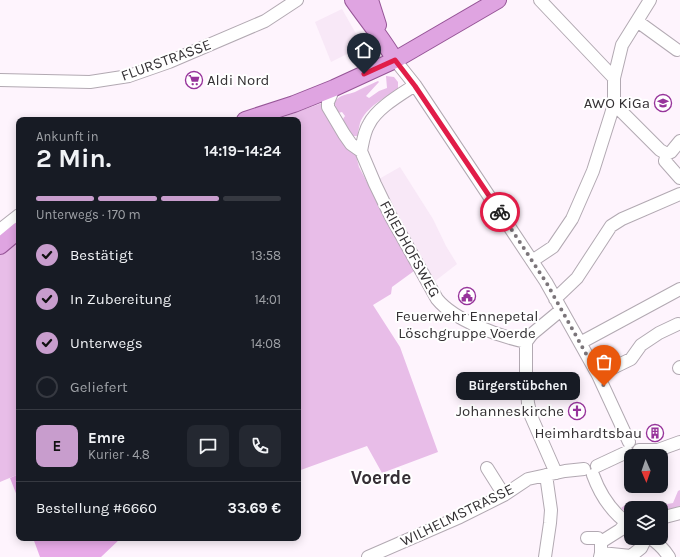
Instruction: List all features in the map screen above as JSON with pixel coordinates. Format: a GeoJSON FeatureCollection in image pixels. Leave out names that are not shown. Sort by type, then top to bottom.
{"type":"FeatureCollection","features":[{"type":"Feature","properties":{"kind":"main road"},"geometry":{"type":"LineString","coordinates":[[353,0],[383,40],[395,60]]}},
{"type":"Feature","properties":{"kind":"main road"},"geometry":{"type":"LineString","coordinates":[[370,0],[383,40]]}},
{"type":"Feature","properties":{"kind":"main road"},"geometry":{"type":"LineString","coordinates":[[254,117],[294,104],[334,88],[395,60],[498,0]]}},
{"type":"Feature","properties":{"kind":"main road"},"geometry":{"type":"LineString","coordinates":[[0,246],[16,233]]}},
{"type":"Feature","properties":{"kind":"street","name":"FLURSTRASSE"},"geometry":{"type":"LineString","coordinates":[[0,80],[90,82],[129,76],[169,62],[266,21],[297,0]]}},
{"type":"Feature","properties":{"kind":"street"},"geometry":{"type":"LineString","coordinates":[[540,0],[614,78]]}},
{"type":"Feature","properties":{"kind":"street"},"geometry":{"type":"LineString","coordinates":[[532,261],[553,247],[572,219],[593,171],[614,104],[614,78],[622,45],[650,0]]}},
{"type":"Feature","properties":{"kind":"street"},"geometry":{"type":"LineString","coordinates":[[637,22],[677,50]]}},
{"type":"Feature","properties":{"kind":"street"},"geometry":{"type":"LineString","coordinates":[[395,60],[415,86],[532,261],[558,304],[598,375],[628,447],[636,442],[639,446],[639,450],[658,450],[680,442]]}},
{"type":"Feature","properties":{"kind":"street"},"geometry":{"type":"LineString","coordinates":[[361,151],[364,136],[369,123],[377,113],[398,96],[415,86]]}},
{"type":"Feature","properties":{"kind":"street","name":"FRIEDHOFSWEG"},"geometry":{"type":"LineString","coordinates":[[334,88],[328,102],[328,107],[351,144],[361,151],[390,215],[442,306],[469,322],[496,334],[526,342]]}},
{"type":"Feature","properties":{"kind":"street"},"geometry":{"type":"LineString","coordinates":[[614,104],[660,150],[667,154]]}},
{"type":"Feature","properties":{"kind":"street"},"geometry":{"type":"LineString","coordinates":[[680,141],[667,154],[665,161],[680,178]]}},
{"type":"Feature","properties":{"kind":"street"},"geometry":{"type":"LineString","coordinates":[[544,557],[550,523],[551,474],[528,403],[526,342],[558,304],[611,226],[622,219],[680,194]]}},
{"type":"Feature","properties":{"kind":"street"},"geometry":{"type":"LineString","coordinates":[[0,230],[16,217]]}},
{"type":"Feature","properties":{"kind":"street"},"geometry":{"type":"LineString","coordinates":[[580,344],[680,289]]}},
{"type":"Feature","properties":{"kind":"street"},"geometry":{"type":"LineString","coordinates":[[598,375],[631,359],[641,345],[659,333],[678,324]]}},
{"type":"Feature","properties":{"kind":"street","name":"WILHELMSTRASSE"},"geometry":{"type":"LineString","coordinates":[[368,557],[460,517],[504,495],[528,479],[551,474],[591,470],[628,447]]}},
{"type":"Feature","properties":{"kind":"street"},"geometry":{"type":"LineString","coordinates":[[488,468],[504,495]]}},
{"type":"Feature","properties":{"kind":"street"},"geometry":{"type":"LineString","coordinates":[[591,470],[596,485],[608,505],[624,522]]}},
{"type":"Feature","properties":{"kind":"street"},"geometry":{"type":"LineString","coordinates":[[668,516],[680,513]]}},
{"type":"Feature","properties":{"kind":"street"},"geometry":{"type":"LineString","coordinates":[[601,551],[620,530],[624,528]]}},
{"type":"Feature","properties":{"kind":"street"},"geometry":{"type":"LineString","coordinates":[[587,538],[598,538],[601,551]]}},
{"type":"Feature","properties":{"kind":"street"},"geometry":{"type":"LineString","coordinates":[[601,551],[611,555],[631,556],[642,545]]}},
{"type":"Feature","properties":{"kind":"street"},"geometry":{"type":"LineString","coordinates":[[659,545],[668,557]]}},
{"type":"Feature","properties":{"kind":"shaded area"},"geometry":{"type":"Polygon","coordinates":[[[342,9],[363,46],[331,62],[315,22],[342,9]]]}},
{"type":"Feature","properties":{"kind":"shaded area"},"geometry":{"type":"Polygon","coordinates":[[[386,76],[394,77],[398,82],[398,89],[371,107],[360,123],[358,136],[353,136],[346,128],[343,119],[345,116],[342,112],[338,113],[336,110],[334,106],[335,101],[341,96],[355,92],[378,81],[379,82],[366,96],[369,98],[379,91],[387,88],[386,76]]]}},
{"type":"Feature","properties":{"kind":"shaded area"},"geometry":{"type":"Polygon","coordinates":[[[322,103],[348,148],[356,155],[359,167],[414,271],[392,287],[391,294],[373,305],[400,347],[438,452],[382,473],[367,446],[301,470],[301,117],[283,117],[322,103]]]}},
{"type":"Feature","properties":{"kind":"shaded area"},"geometry":{"type":"Polygon","coordinates":[[[400,167],[433,219],[446,246],[457,264],[430,285],[379,179],[400,167]]]}},
{"type":"Feature","properties":{"kind":"shaded area"},"geometry":{"type":"Polygon","coordinates":[[[16,239],[16,475],[0,482],[0,255],[16,239]]]}},
{"type":"Feature","properties":{"kind":"shaded area"},"geometry":{"type":"Polygon","coordinates":[[[16,475],[16,493],[10,478],[16,475]]]}},
{"type":"Feature","properties":{"kind":"shaded area"},"geometry":{"type":"Polygon","coordinates":[[[680,490],[680,506],[668,510],[668,504],[673,503],[678,491],[680,490]]]}},
{"type":"Feature","properties":{"kind":"shaded area"},"geometry":{"type":"Polygon","coordinates":[[[34,541],[118,541],[101,557],[40,557],[34,541]]]}},
{"type":"Feature","properties":{"kind":"way so far"},"geometry":{"type":"LineString","coordinates":[[500,212],[546,282],[604,386]]}},
{"type":"Feature","properties":{"kind":"place","name":"Aldi Nord"},"geometry":{"type":"Point","coordinates":[194,80]}},
{"type":"Feature","properties":{"kind":"place","name":"AWO KiGa"},"geometry":{"type":"Point","coordinates":[663,103]}},
{"type":"Feature","properties":{"kind":"place","name":"Feuerwehr Ennepetal Löschgruppe Voerde"},"geometry":{"type":"Point","coordinates":[467,296]}},
{"type":"Feature","properties":{"kind":"place","name":"Bürgerstübchen"},"geometry":{"type":"Point","coordinates":[604,386]}},
{"type":"Feature","properties":{"kind":"place","name":"Johanneskirche"},"geometry":{"type":"Point","coordinates":[577,411]}},
{"type":"Feature","properties":{"kind":"place","name":"Heimhardtsbau"},"geometry":{"type":"Point","coordinates":[655,433]}},
{"type":"Feature","properties":{"kind":"district","name":"Voerde"},"geometry":{"type":"Point","coordinates":[381,477]}},
{"type":"Feature","properties":{"kind":"route"},"geometry":{"type":"LineString","coordinates":[[364,74],[395,60],[407,74],[500,212]]}}]}
